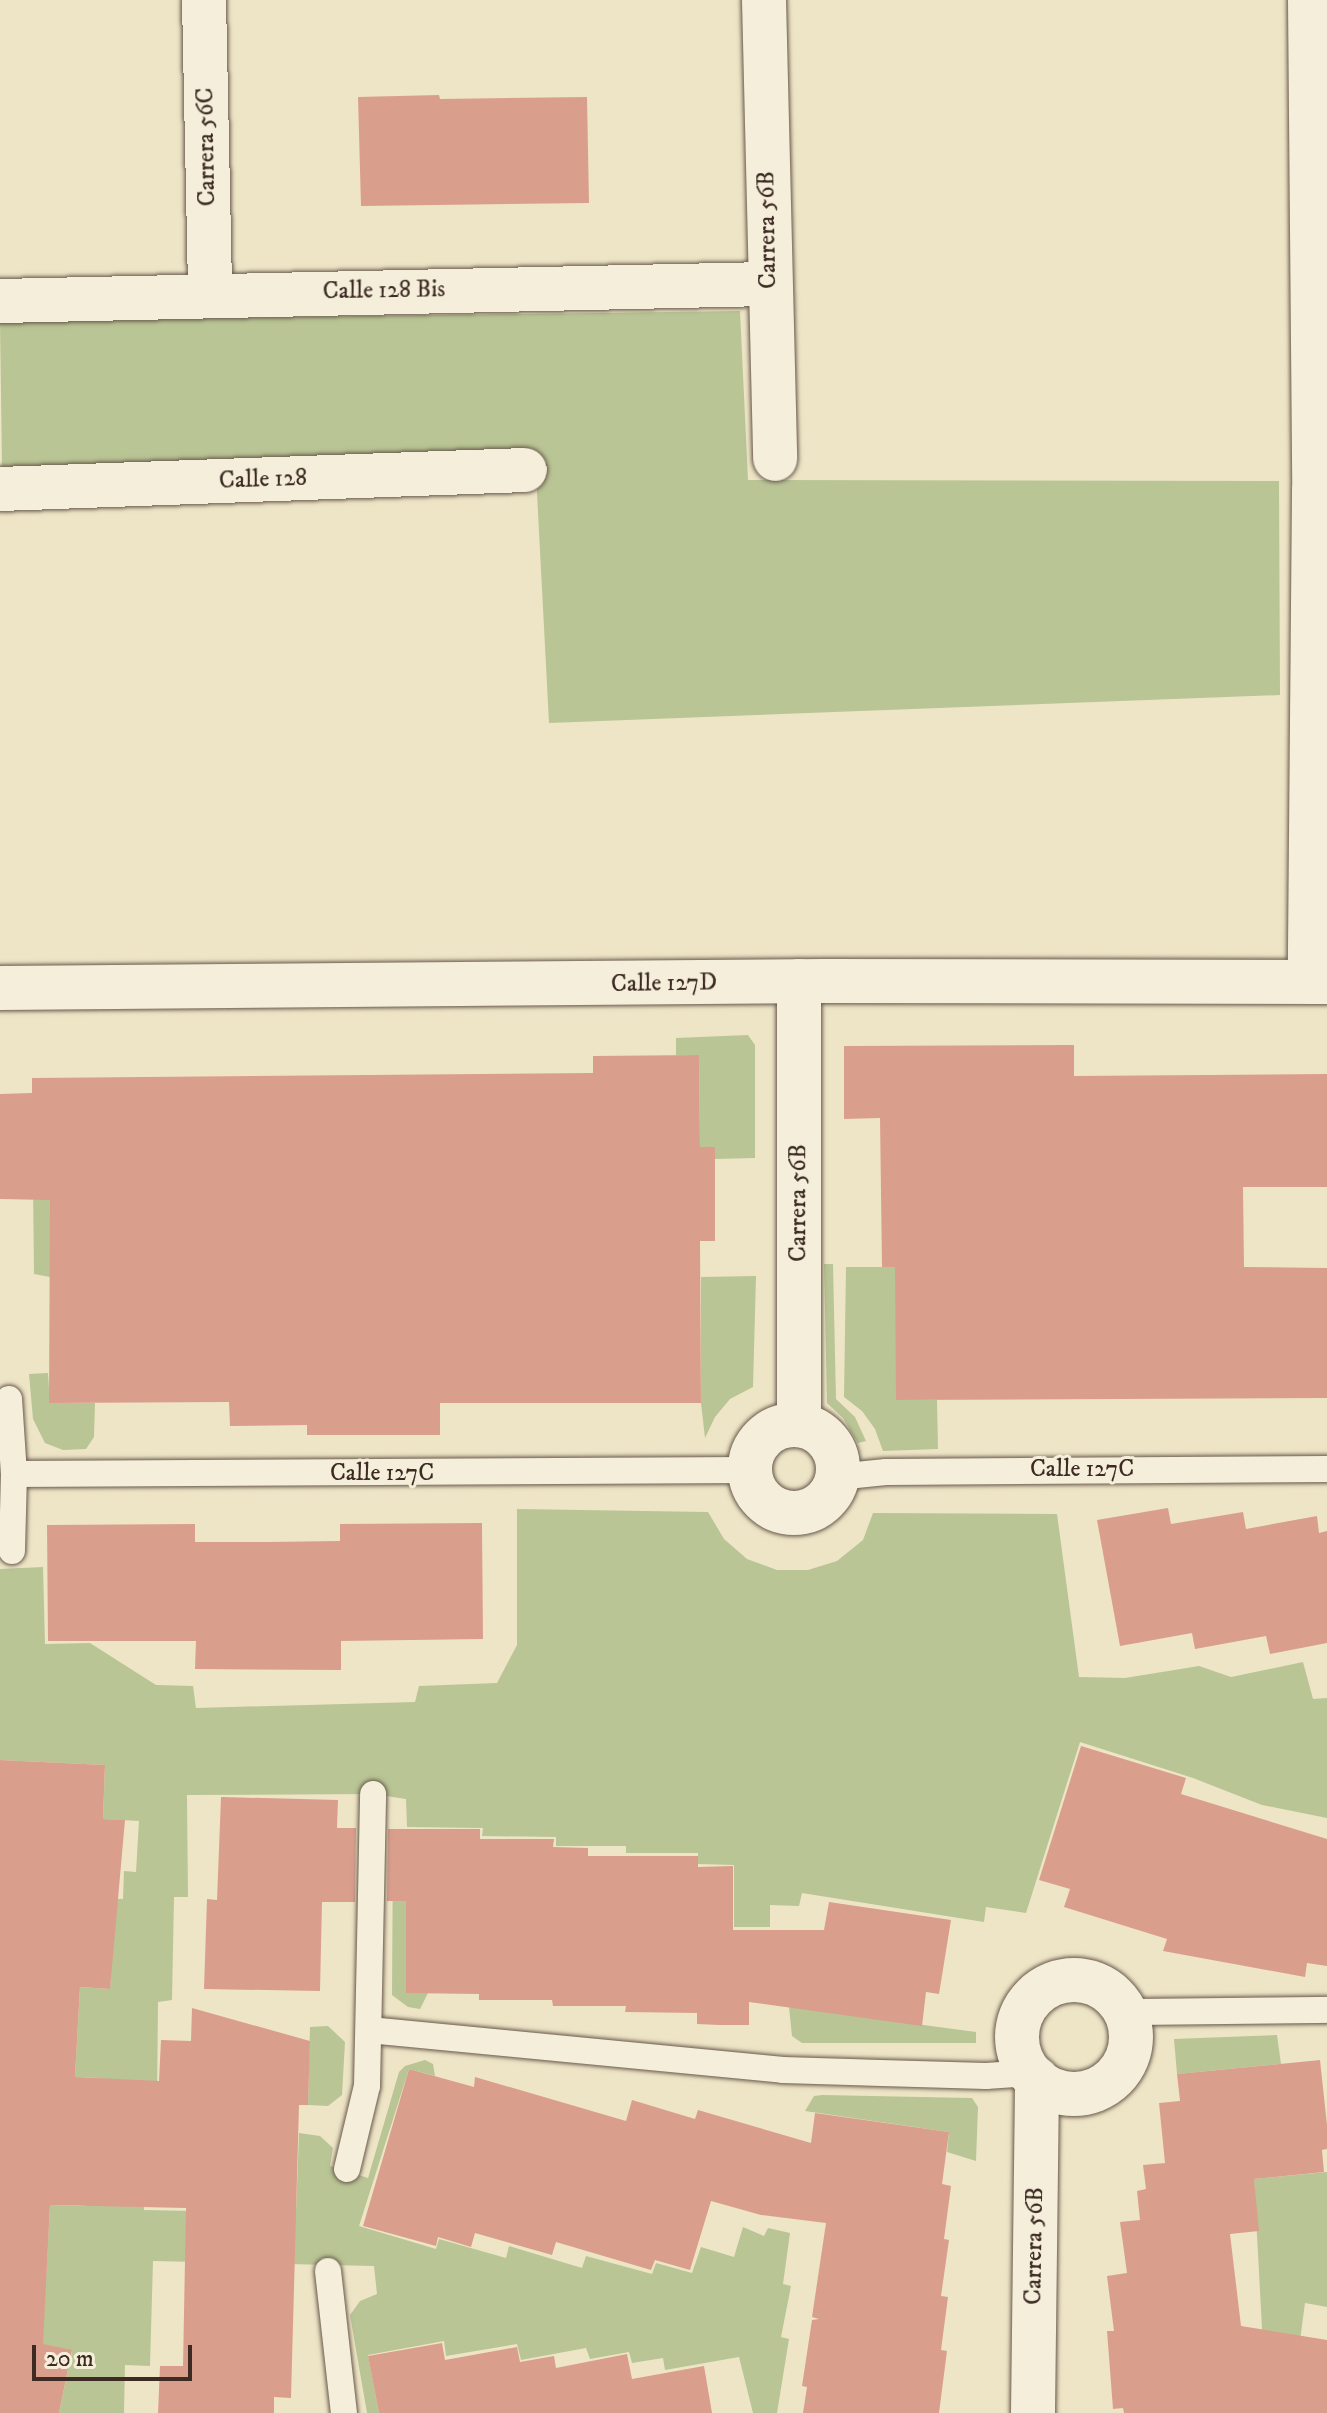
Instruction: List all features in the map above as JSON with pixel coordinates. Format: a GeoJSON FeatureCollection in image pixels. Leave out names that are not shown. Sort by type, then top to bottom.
{"type":"FeatureCollection","features":[{"type":"Feature","properties":{"kind":"street","name":"Carrera 56C"},"geometry":{"type":"LineString","coordinates":[[204,0],[210,294]]}},
{"type":"Feature","properties":{"kind":"street","name":"Carrera 56B"},"geometry":{"type":"LineString","coordinates":[[764,0],[775,459]]}},
{"type":"Feature","properties":{"kind":"street"},"geometry":{"type":"LineString","coordinates":[[1310,0],[1319,982]]}},
{"type":"Feature","properties":{"kind":"street","name":"Calle 128 Bis"},"geometry":{"type":"LineString","coordinates":[[0,301],[769,284]]}},
{"type":"Feature","properties":{"kind":"street","name":"Calle 128"},"geometry":{"type":"LineString","coordinates":[[0,489],[525,470]]}},
{"type":"Feature","properties":{"kind":"street","name":"Carrera 56B"},"geometry":{"type":"LineString","coordinates":[[799,981],[799,1425]]}},
{"type":"Feature","properties":{"kind":"street","name":"Calle 127D"},"geometry":{"type":"LineString","coordinates":[[0,988],[799,981],[1319,982]]}},
{"type":"Feature","properties":{"kind":"street"},"geometry":{"type":"LineString","coordinates":[[799,1425],[825,1437],[834,1450],[837,1477],[829,1497],[797,1514],[782,1513],[758,1497],[749,1470],[751,1456],[769,1432],[799,1425]]}},
{"type":"Feature","properties":{"kind":"street","name":"Carrera 56B"},"geometry":{"type":"LineString","coordinates":[[1033,2413],[1034,2076],[1021,2059],[1017,2042],[1019,2022],[1028,2004],[1041,1990],[1059,1982],[1079,1980],[1098,1985],[1114,1996],[1125,2012]]}},
{"type":"Feature","properties":{"kind":"street"},"geometry":{"type":"LineString","coordinates":[[1034,2076],[1061,2092],[1078,2094],[1095,2090],[1111,2081],[1122,2068],[1130,2050],[1131,2031],[1125,2012]]}},
{"type":"Feature","properties":{"kind":"lane"},"geometry":{"type":"LineString","coordinates":[[9,1399],[14,1474],[12,1551]]}},
{"type":"Feature","properties":{"kind":"lane","name":"Calle 127C"},"geometry":{"type":"LineString","coordinates":[[837,1477],[886,1472],[1327,1469]]}},
{"type":"Feature","properties":{"kind":"lane","name":"Calle 127C"},"geometry":{"type":"LineString","coordinates":[[14,1474],[749,1470]]}},
{"type":"Feature","properties":{"kind":"lane"},"geometry":{"type":"LineString","coordinates":[[347,2169],[367,2086],[373,1794]]}},
{"type":"Feature","properties":{"kind":"lane"},"geometry":{"type":"LineString","coordinates":[[1125,2012],[1327,2010]]}},
{"type":"Feature","properties":{"kind":"lane"},"geometry":{"type":"LineString","coordinates":[[369,2030],[783,2070],[1034,2076]]}},
{"type":"Feature","properties":{"kind":"lane"},"geometry":{"type":"LineString","coordinates":[[328,2271],[344,2413]]}},
{"type":"Feature","properties":{"kind":"green space"},"geometry":{"type":"Polygon","coordinates":[[[740,311],[748,480],[1279,481],[1280,695],[549,723],[535,455],[2,468],[0,321],[740,311]]]}},
{"type":"Feature","properties":{"kind":"green space"},"geometry":{"type":"Polygon","coordinates":[[[748,1035],[755,1045],[755,1158],[715,1159],[700,1147],[699,1055],[676,1055],[676,1038],[748,1035]]]}},
{"type":"Feature","properties":{"kind":"green space"},"geometry":{"type":"Polygon","coordinates":[[[33,1183],[61,1183],[50,1277],[34,1274],[33,1183]]]}},
{"type":"Feature","properties":{"kind":"green space"},"geometry":{"type":"Polygon","coordinates":[[[824,1264],[833,1264],[836,1399],[855,1417],[866,1441],[858,1443],[843,1418],[827,1403],[824,1264]]]}},
{"type":"Feature","properties":{"kind":"green space"},"geometry":{"type":"Polygon","coordinates":[[[846,1267],[897,1267],[897,1400],[937,1400],[938,1449],[883,1451],[875,1429],[862,1411],[844,1397],[846,1267]]]}},
{"type":"Feature","properties":{"kind":"green space"},"geometry":{"type":"Polygon","coordinates":[[[756,1276],[753,1387],[730,1399],[715,1417],[705,1438],[701,1403],[701,1277],[756,1276]]]}},
{"type":"Feature","properties":{"kind":"green space"},"geometry":{"type":"Polygon","coordinates":[[[48,1373],[50,1403],[95,1403],[94,1437],[86,1449],[63,1450],[45,1443],[33,1419],[29,1374],[48,1373]]]}},
{"type":"Feature","properties":{"kind":"green space"},"geometry":{"type":"Polygon","coordinates":[[[517,1509],[708,1512],[724,1539],[747,1559],[777,1570],[808,1570],[837,1561],[863,1540],[873,1513],[1057,1514],[1079,1677],[1125,1678],[1199,1666],[1231,1677],[1303,1662],[1313,1699],[1327,1698],[1327,1818],[1262,1805],[1193,1778],[1080,1742],[1026,1913],[986,1907],[984,1922],[802,1893],[799,1906],[770,1905],[770,1927],[734,1927],[734,1865],[698,1864],[698,1853],[626,1853],[626,1846],[556,1846],[556,1837],[482,1836],[483,1828],[407,1827],[406,1799],[373,1794],[187,1795],[188,1897],[174,1897],[172,2000],[158,2002],[157,2102],[146,2103],[144,2210],[296,2213],[299,2133],[320,2136],[333,2148],[330,2166],[368,2178],[399,2072],[405,2066],[425,2060],[433,2064],[435,2076],[409,2069],[359,2226],[436,2249],[439,2239],[506,2258],[509,2246],[582,2268],[586,2256],[652,2274],[656,2263],[692,2273],[701,2247],[734,2257],[743,2227],[764,2236],[768,2228],[790,2233],[783,2284],[791,2286],[781,2337],[789,2339],[777,2413],[753,2413],[739,2357],[665,2370],[663,2358],[632,2363],[629,2352],[590,2359],[586,2348],[521,2360],[517,2344],[446,2356],[444,2341],[368,2355],[379,2413],[367,2413],[350,2315],[360,2301],[377,2294],[374,2266],[153,2261],[150,2366],[125,2365],[124,2413],[59,2413],[72,2351],[0,2336],[0,2278],[46,2280],[50,2205],[85,2206],[100,2078],[75,2077],[80,1987],[110,1989],[111,1973],[87,1973],[91,1898],[123,1899],[124,1871],[136,1872],[139,1821],[103,1819],[105,1765],[0,1760],[0,1569],[43,1567],[45,1644],[90,1643],[156,1685],[193,1686],[196,1708],[415,1702],[419,1686],[497,1683],[517,1645],[517,1509]]]}},
{"type":"Feature","properties":{"kind":"green space"},"geometry":{"type":"Polygon","coordinates":[[[407,1829],[406,1993],[428,1993],[420,2009],[408,2007],[392,1995],[393,1834],[407,1829]]]}},
{"type":"Feature","properties":{"kind":"green space"},"geometry":{"type":"Polygon","coordinates":[[[789,2007],[976,2032],[976,2043],[802,2043],[792,2036],[789,2007]]]}},
{"type":"Feature","properties":{"kind":"green space"},"geometry":{"type":"Polygon","coordinates":[[[328,2026],[345,2042],[342,2095],[328,2106],[308,2105],[310,2027],[328,2026]]]}},
{"type":"Feature","properties":{"kind":"green space"},"geometry":{"type":"Polygon","coordinates":[[[1277,2035],[1281,2064],[1177,2074],[1174,2039],[1277,2035]]]}},
{"type":"Feature","properties":{"kind":"green space"},"geometry":{"type":"Polygon","coordinates":[[[814,2096],[972,2098],[978,2107],[976,2161],[947,2152],[949,2132],[805,2111],[814,2096]]]}},
{"type":"Feature","properties":{"kind":"green space"},"geometry":{"type":"Polygon","coordinates":[[[1327,2172],[1327,2307],[1305,2303],[1297,2363],[1264,2366],[1254,2179],[1327,2172]]]}},
{"type":"Feature","properties":{"kind":"building"},"geometry":{"type":"Polygon","coordinates":[[[439,95],[440,99],[587,97],[589,203],[361,206],[358,97],[439,95]]]}},
{"type":"Feature","properties":{"kind":"building"},"geometry":{"type":"Polygon","coordinates":[[[1074,1045],[1074,1076],[1327,1074],[1327,1187],[1243,1187],[1244,1267],[1327,1268],[1327,1398],[896,1400],[895,1267],[882,1267],[880,1118],[844,1119],[844,1046],[1074,1045]]]}},
{"type":"Feature","properties":{"kind":"building"},"geometry":{"type":"Polygon","coordinates":[[[699,1055],[700,1147],[715,1147],[715,1241],[700,1241],[701,1403],[440,1403],[440,1435],[307,1435],[307,1425],[230,1426],[229,1402],[49,1403],[50,1200],[0,1199],[0,1094],[32,1093],[32,1078],[593,1073],[593,1056],[699,1055]]]}},
{"type":"Feature","properties":{"kind":"building"},"geometry":{"type":"Polygon","coordinates":[[[1168,1508],[1171,1524],[1243,1512],[1246,1529],[1317,1516],[1319,1533],[1327,1531],[1327,1643],[1270,1654],[1266,1636],[1195,1649],[1192,1633],[1120,1646],[1097,1520],[1168,1508]]]}},
{"type":"Feature","properties":{"kind":"building"},"geometry":{"type":"Polygon","coordinates":[[[482,1523],[483,1639],[341,1641],[341,1670],[195,1669],[196,1641],[48,1641],[47,1525],[195,1524],[195,1542],[268,1542],[340,1541],[340,1524],[482,1523]]]}},
{"type":"Feature","properties":{"kind":"building"},"geometry":{"type":"Polygon","coordinates":[[[1081,1746],[1186,1778],[1181,1794],[1327,1839],[1327,1966],[1307,1963],[1305,1977],[1163,1951],[1167,1939],[1064,1907],[1070,1889],[1039,1880],[1081,1746]]]}},
{"type":"Feature","properties":{"kind":"building"},"geometry":{"type":"Polygon","coordinates":[[[0,1760],[105,1765],[103,1819],[125,1820],[110,1989],[80,1987],[75,2077],[159,2081],[161,2040],[191,2041],[192,2008],[310,2041],[308,2105],[299,2105],[291,2398],[274,2397],[274,2413],[158,2413],[160,2366],[183,2366],[186,2208],[50,2205],[43,2344],[72,2350],[59,2413],[0,2413],[0,1760]]]}},
{"type":"Feature","properties":{"kind":"building"},"geometry":{"type":"Polygon","coordinates":[[[221,1797],[338,1800],[337,1828],[356,1828],[355,1902],[322,1902],[320,1991],[204,1989],[207,1899],[217,1900],[221,1797]]]}},
{"type":"Feature","properties":{"kind":"building"},"geometry":{"type":"Polygon","coordinates":[[[388,1829],[480,1829],[480,1839],[554,1839],[553,1847],[588,1848],[588,1856],[698,1856],[698,1867],[733,1866],[733,1930],[824,1930],[829,1902],[951,1920],[939,1994],[926,1992],[922,2026],[749,2002],[749,2025],[719,2025],[697,2024],[697,2013],[625,2012],[626,2006],[553,2006],[552,2000],[479,2000],[479,1994],[406,1993],[406,1901],[387,1901],[388,1829]]]}},
{"type":"Feature","properties":{"kind":"building"},"geometry":{"type":"Polygon","coordinates":[[[1320,2060],[1327,2125],[1327,2149],[1322,2150],[1324,2172],[1254,2179],[1259,2231],[1230,2234],[1241,2326],[1327,2340],[1327,2413],[1124,2413],[1123,2408],[1113,2409],[1107,2331],[1114,2331],[1107,2276],[1127,2273],[1120,2222],[1140,2220],[1137,2191],[1146,2189],[1143,2165],[1165,2163],[1159,2103],[1180,2101],[1177,2074],[1320,2060]]]}},
{"type":"Feature","properties":{"kind":"building"},"geometry":{"type":"Polygon","coordinates":[[[409,2069],[474,2087],[475,2077],[626,2121],[632,2100],[695,2119],[698,2110],[811,2143],[815,2113],[949,2132],[942,2184],[951,2186],[944,2239],[949,2240],[941,2296],[948,2297],[941,2350],[947,2351],[939,2413],[803,2413],[807,2387],[802,2386],[812,2320],[819,2319],[812,2317],[826,2223],[761,2215],[711,2201],[690,2270],[655,2260],[651,2270],[556,2242],[552,2255],[475,2233],[471,2247],[438,2237],[436,2246],[363,2226],[409,2069]]]}},
{"type":"Feature","properties":{"kind":"building"},"geometry":{"type":"Polygon","coordinates":[[[442,2343],[445,2360],[517,2347],[520,2362],[554,2356],[556,2368],[627,2354],[632,2379],[704,2366],[712,2413],[379,2413],[368,2356],[442,2343]]]}}]}
